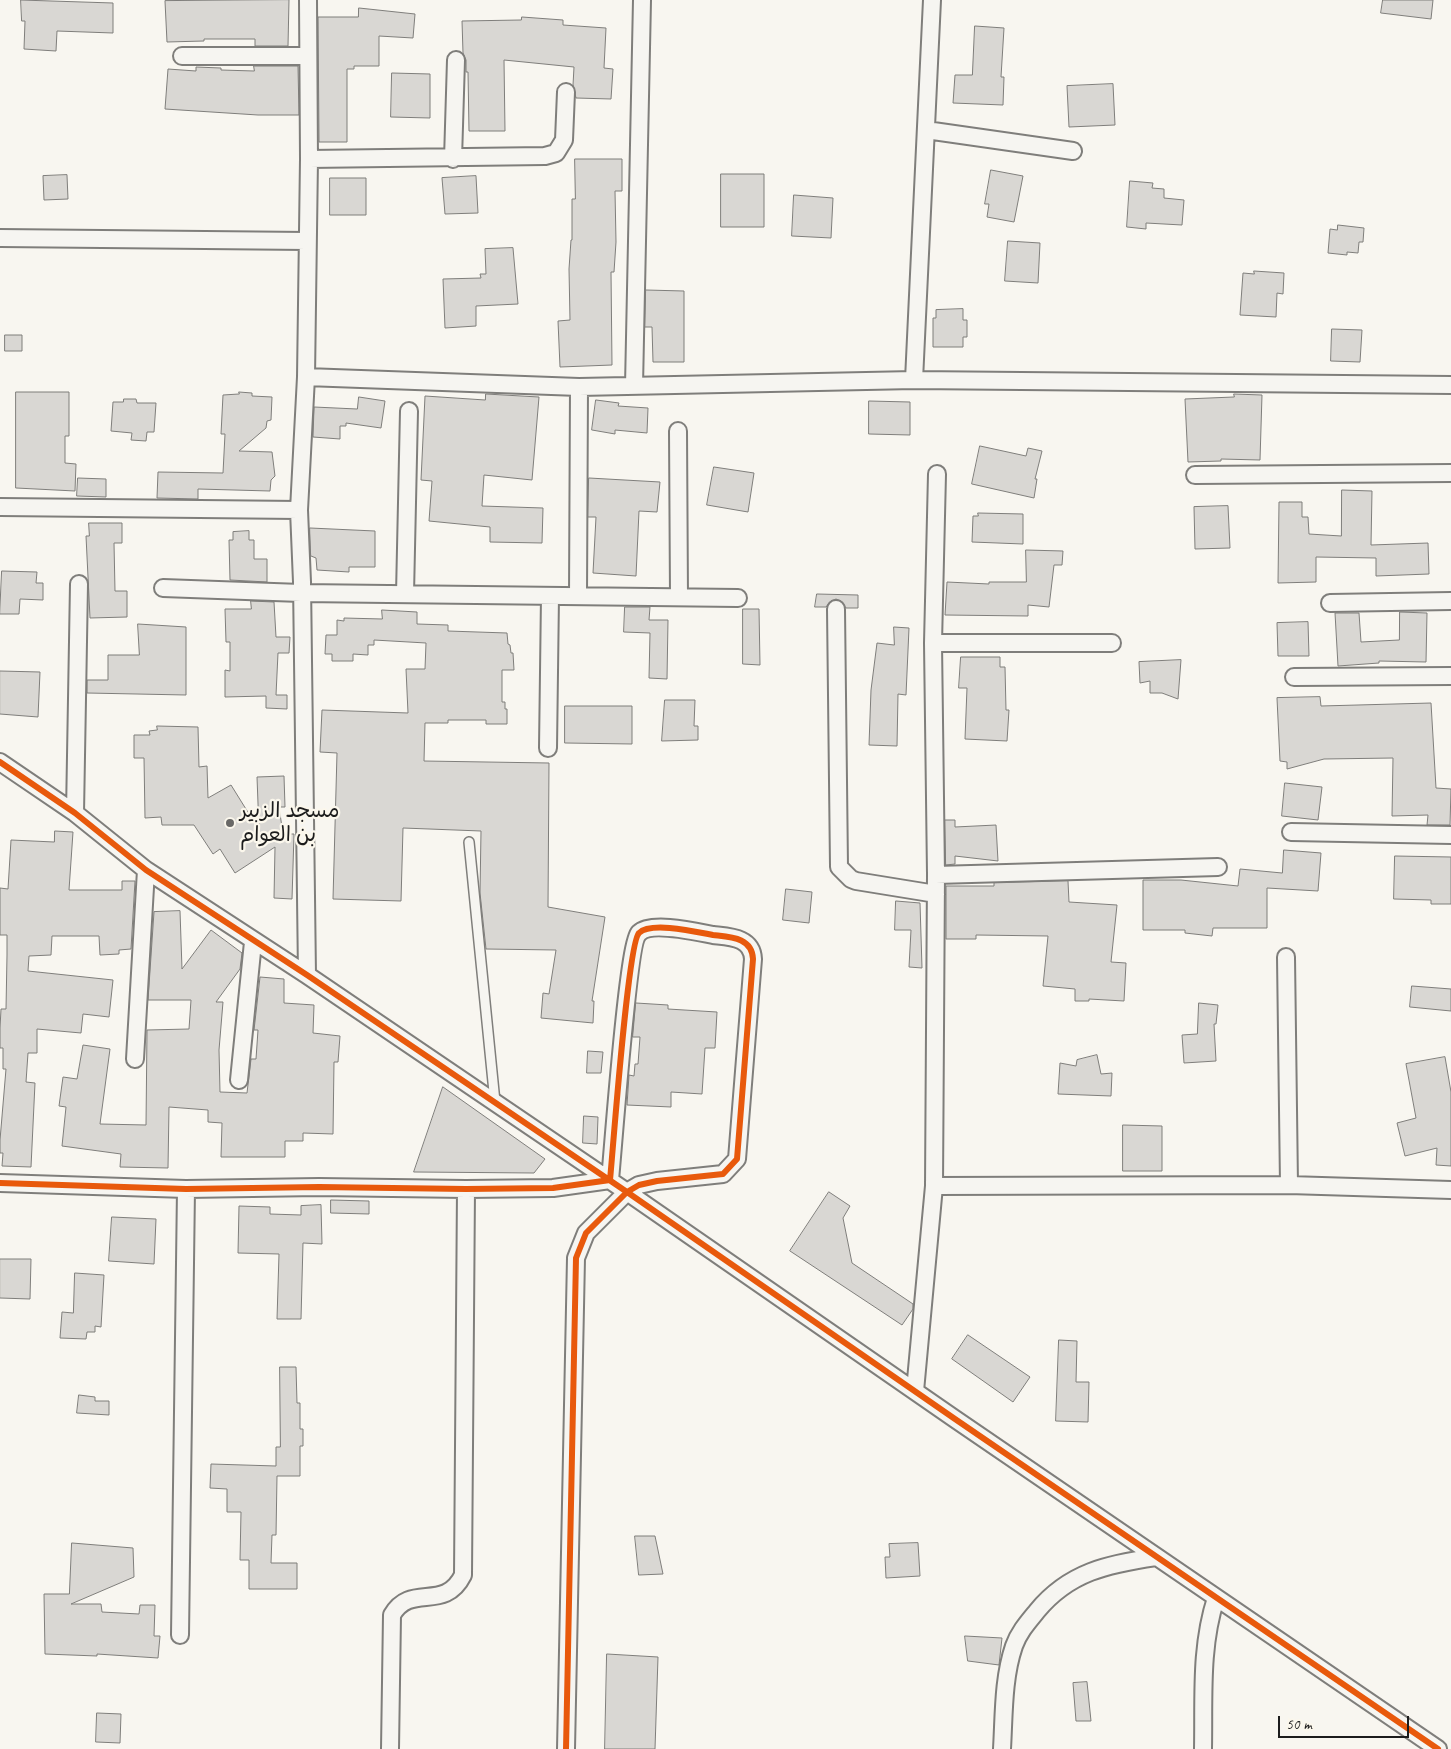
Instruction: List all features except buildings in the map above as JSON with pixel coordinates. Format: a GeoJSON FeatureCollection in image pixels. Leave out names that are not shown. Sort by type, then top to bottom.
{"type":"FeatureCollection","features":[{"type":"Feature","properties":{"kind":"street"},"geometry":{"type":"LineString","coordinates":[[307,975],[302,593],[298,510],[306,377],[309,159],[308,0]]}},
{"type":"Feature","properties":{"kind":"street"},"geometry":{"type":"LineString","coordinates":[[634,386],[642,0]]}},
{"type":"Feature","properties":{"kind":"street"},"geometry":{"type":"LineString","coordinates":[[914,380],[932,0]]}},
{"type":"Feature","properties":{"kind":"street"},"geometry":{"type":"LineString","coordinates":[[182,56],[308,56]]}},
{"type":"Feature","properties":{"kind":"street"},"geometry":{"type":"LineString","coordinates":[[453,159],[456,60]]}},
{"type":"Feature","properties":{"kind":"street"},"geometry":{"type":"LineString","coordinates":[[309,159],[453,159],[545,156],[556,153],[564,140],[566,92]]}},
{"type":"Feature","properties":{"kind":"street"},"geometry":{"type":"LineString","coordinates":[[926,130],[1073,151]]}},
{"type":"Feature","properties":{"kind":"street"},"geometry":{"type":"LineString","coordinates":[[0,238],[308,241]]}},
{"type":"Feature","properties":{"kind":"street"},"geometry":{"type":"LineString","coordinates":[[306,377],[578,387],[914,380],[1451,386]]}},
{"type":"Feature","properties":{"kind":"street"},"geometry":{"type":"LineString","coordinates":[[578,387],[578,596]]}},
{"type":"Feature","properties":{"kind":"street"},"geometry":{"type":"LineString","coordinates":[[405,594],[408,411]]}},
{"type":"Feature","properties":{"kind":"street"},"geometry":{"type":"LineString","coordinates":[[678,431],[679,597]]}},
{"type":"Feature","properties":{"kind":"street"},"geometry":{"type":"LineString","coordinates":[[1195,475],[1451,473]]}},
{"type":"Feature","properties":{"kind":"street"},"geometry":{"type":"LineString","coordinates":[[915,1391],[934,1186],[936,875],[934,643],[937,474]]}},
{"type":"Feature","properties":{"kind":"street"},"geometry":{"type":"LineString","coordinates":[[0,507],[298,510]]}},
{"type":"Feature","properties":{"kind":"street"},"geometry":{"type":"LineString","coordinates":[[75,813],[79,584]]}},
{"type":"Feature","properties":{"kind":"street"},"geometry":{"type":"LineString","coordinates":[[163,588],[302,593],[738,598]]}},
{"type":"Feature","properties":{"kind":"street"},"geometry":{"type":"LineString","coordinates":[[548,748],[550,596]]}},
{"type":"Feature","properties":{"kind":"street"},"geometry":{"type":"LineString","coordinates":[[1330,603],[1451,601]]}},
{"type":"Feature","properties":{"kind":"street"},"geometry":{"type":"LineString","coordinates":[[836,609],[839,867],[850,879],[856,881],[936,894]]}},
{"type":"Feature","properties":{"kind":"street"},"geometry":{"type":"LineString","coordinates":[[934,643],[1112,643]]}},
{"type":"Feature","properties":{"kind":"street"},"geometry":{"type":"LineString","coordinates":[[1294,677],[1451,676]]}},
{"type":"Feature","properties":{"kind":"street"},"geometry":{"type":"LineString","coordinates":[[0,762],[75,813],[146,870],[253,942],[307,975],[610,1180],[1438,1749]]}},
{"type":"Feature","properties":{"kind":"street"},"geometry":{"type":"LineString","coordinates":[[1291,832],[1451,835]]}},
{"type":"Feature","properties":{"kind":"street"},"geometry":{"type":"LineString","coordinates":[[936,875],[1218,867]]}},
{"type":"Feature","properties":{"kind":"street"},"geometry":{"type":"LineString","coordinates":[[135,1059],[146,870]]}},
{"type":"Feature","properties":{"kind":"street"},"geometry":{"type":"LineString","coordinates":[[566,1749],[576,1258],[586,1233],[627,1192],[639,1185],[656,1181],[723,1174],[737,1159],[753,959],[753,951],[743,940],[662,928],[646,928],[638,933],[633,945],[625,1012],[610,1180]]}},
{"type":"Feature","properties":{"kind":"street"},"geometry":{"type":"LineString","coordinates":[[239,1080],[253,942]]}},
{"type":"Feature","properties":{"kind":"street"},"geometry":{"type":"LineString","coordinates":[[1286,957],[1289,1185]]}},
{"type":"Feature","properties":{"kind":"street"},"geometry":{"type":"LineString","coordinates":[[0,1183],[186,1188],[466,1189],[554,1188],[610,1180]]}},
{"type":"Feature","properties":{"kind":"street"},"geometry":{"type":"LineString","coordinates":[[934,1186],[1289,1185],[1451,1190]]}},
{"type":"Feature","properties":{"kind":"street"},"geometry":{"type":"LineString","coordinates":[[180,1635],[186,1188]]}},
{"type":"Feature","properties":{"kind":"street"},"geometry":{"type":"LineString","coordinates":[[390,1749],[392,1615],[398,1605],[410,1599],[447,1595],[458,1586],[464,1575],[466,1189]]}},
{"type":"Feature","properties":{"kind":"street"},"geometry":{"type":"LineString","coordinates":[[1002,1749],[1006,1685],[1014,1646],[1024,1626],[1047,1598],[1066,1582],[1124,1562],[1156,1557]]}},
{"type":"Feature","properties":{"kind":"street"},"geometry":{"type":"LineString","coordinates":[[1203,1749],[1205,1649],[1208,1621],[1216,1598]]}},
{"type":"Feature","properties":{"kind":"lane"},"geometry":{"type":"LineString","coordinates":[[469,842],[495,1102]]}},
{"type":"Feature","properties":{"kind":"cycle path"},"geometry":{"type":"LineString","coordinates":[[0,762],[75,813],[146,870],[307,975],[627,1192],[1438,1749]]}},
{"type":"Feature","properties":{"kind":"cycle path"},"geometry":{"type":"LineString","coordinates":[[0,1183],[186,1189],[319,1187],[466,1189],[553,1188],[610,1180],[630,972],[639,933],[653,928],[674,928],[733,938],[749,946],[753,959],[737,1159],[723,1174],[657,1181],[639,1185],[627,1192],[586,1233],[576,1258],[566,1749]]}},
{"type":"Feature","properties":{"kind":"place","name":"مسجد الزبير بن العوام"},"geometry":{"type":"Point","coordinates":[230,823]}}]}
